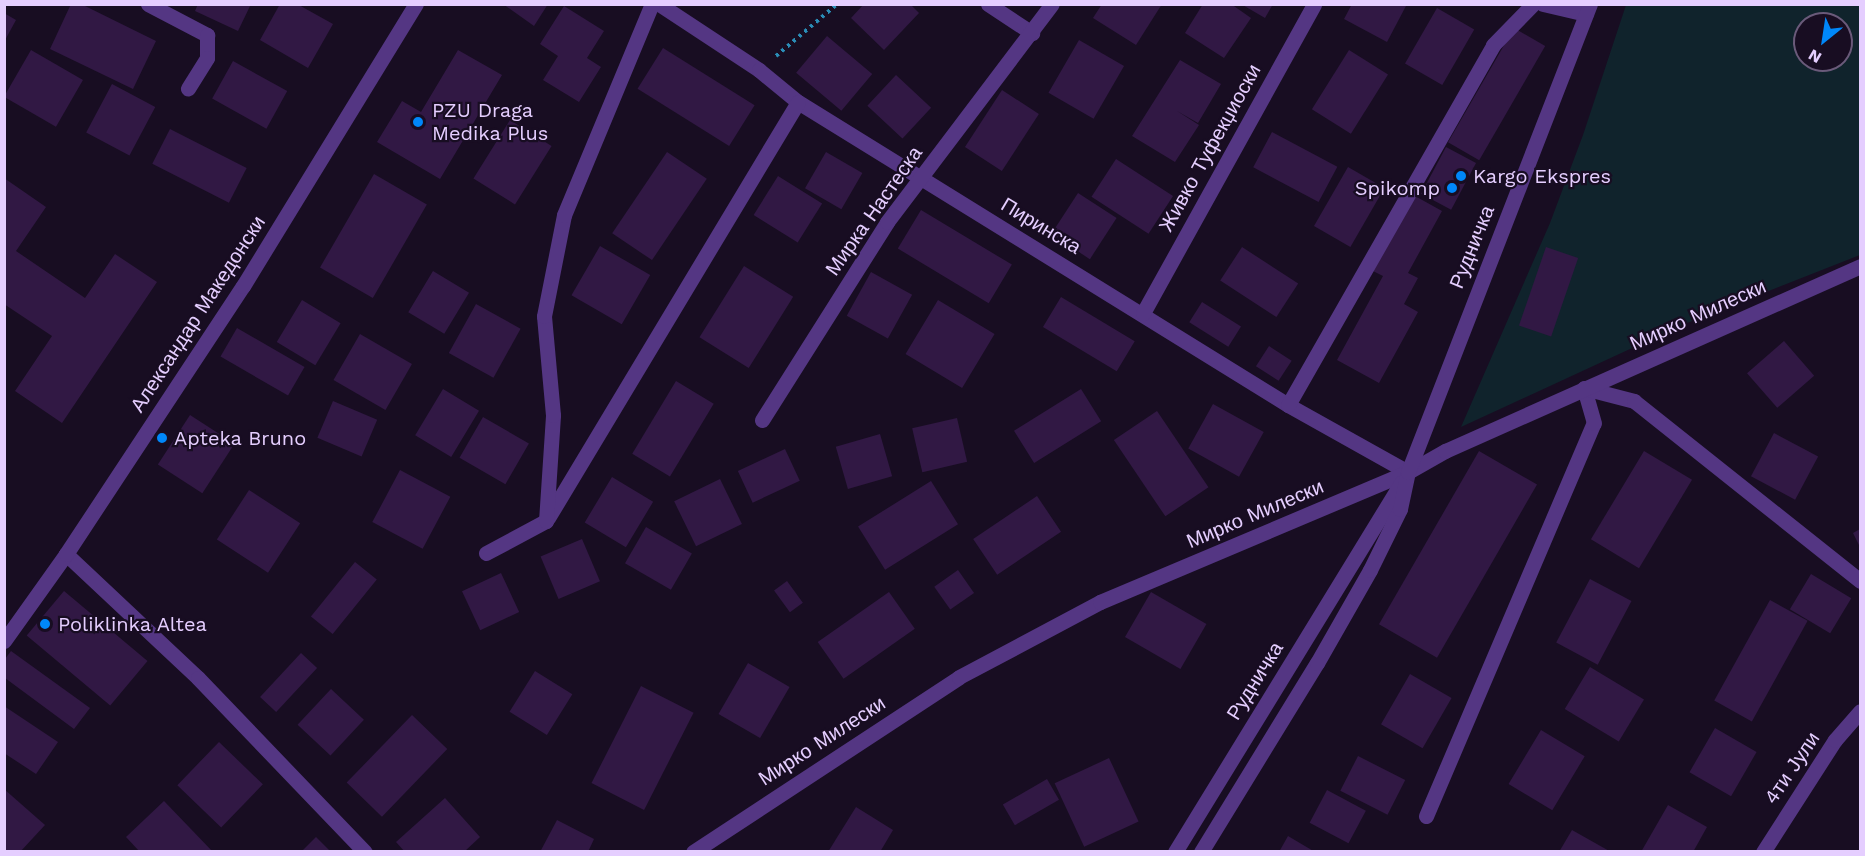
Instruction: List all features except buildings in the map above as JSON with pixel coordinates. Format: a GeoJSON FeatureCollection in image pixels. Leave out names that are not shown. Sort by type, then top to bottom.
{"type":"FeatureCollection","features":[{"type":"Feature","properties":{"kind":"street"},"geometry":{"type":"LineString","coordinates":[[148,4],[207,35],[207,58],[189,89]]}},
{"type":"Feature","properties":{"kind":"street","name":"Александар Македонски"},"geometry":{"type":"LineString","coordinates":[[4,641],[66,554],[243,286],[416,4]]}},
{"type":"Feature","properties":{"kind":"street"},"geometry":{"type":"LineString","coordinates":[[546,521],[553,415],[544,316],[564,215],[652,4]]}},
{"type":"Feature","properties":{"kind":"street","name":"Пиринска"},"geometry":{"type":"LineString","coordinates":[[659,4],[759,70],[798,102],[1143,313],[1288,405],[1408,472]]}},
{"type":"Feature","properties":{"kind":"street"},"geometry":{"type":"LineString","coordinates":[[988,4],[1032,33]]}},
{"type":"Feature","properties":{"kind":"street","name":"Мирка Настеска"},"geometry":{"type":"LineString","coordinates":[[762,420],[887,222],[1052,4]]}},
{"type":"Feature","properties":{"kind":"street","name":"Живко Туфекџиоски"},"geometry":{"type":"LineString","coordinates":[[1143,313],[1314,4]]}},
{"type":"Feature","properties":{"kind":"street"},"geometry":{"type":"LineString","coordinates":[[1288,405],[1493,45],[1533,4]]}},
{"type":"Feature","properties":{"kind":"street"},"geometry":{"type":"LineString","coordinates":[[1544,4],[1588,9]]}},
{"type":"Feature","properties":{"kind":"street","name":"Рудничка"},"geometry":{"type":"LineString","coordinates":[[1201,852],[1317,663],[1370,570],[1400,509],[1408,472],[1588,9]]}},
{"type":"Feature","properties":{"kind":"street"},"geometry":{"type":"LineString","coordinates":[[486,553],[546,521],[798,102]]}},
{"type":"Feature","properties":{"kind":"street","name":"Мирко Милески"},"geometry":{"type":"LineString","coordinates":[[693,852],[836,755],[969,672],[1100,602],[1408,472],[1445,451],[1860,266]]}},
{"type":"Feature","properties":{"kind":"street"},"geometry":{"type":"LineString","coordinates":[[1426,816],[1594,423],[1584,388],[1634,400],[1860,581]]}},
{"type":"Feature","properties":{"kind":"street","name":"Рудничка"},"geometry":{"type":"LineString","coordinates":[[1175,852],[1408,472]]}},
{"type":"Feature","properties":{"kind":"street"},"geometry":{"type":"LineString","coordinates":[[66,554],[198,678],[365,852]]}},
{"type":"Feature","properties":{"kind":"street","name":"4ти Јули"},"geometry":{"type":"LineString","coordinates":[[1763,852],[1835,740],[1860,711]]}},
{"type":"Feature","properties":{"kind":"path"},"geometry":{"type":"LineString","coordinates":[[759,70],[837,4]]}},
{"type":"Feature","properties":{"kind":"shaded area"},"geometry":{"type":"Polygon","coordinates":[[[1626,5],[1860,5],[1860,255],[1682,325],[1461,427],[1550,223],[1583,135],[1626,5]]]}},
{"type":"Feature","properties":{"kind":"place","name":"PZU Draga Medika Plus"},"geometry":{"type":"Point","coordinates":[418,122]}},
{"type":"Feature","properties":{"kind":"place","name":"Kargo Ekspres"},"geometry":{"type":"Point","coordinates":[1461,176]}},
{"type":"Feature","properties":{"kind":"place","name":"Spikomp"},"geometry":{"type":"Point","coordinates":[1452,188]}},
{"type":"Feature","properties":{"kind":"place","name":"Apteka Bruno"},"geometry":{"type":"Point","coordinates":[162,438]}},
{"type":"Feature","properties":{"kind":"place","name":"Poliklinka Altea"},"geometry":{"type":"Point","coordinates":[45,624]}}]}
